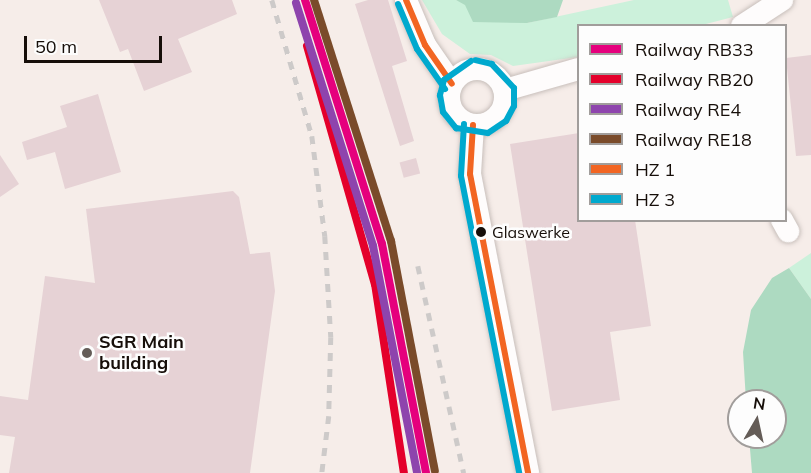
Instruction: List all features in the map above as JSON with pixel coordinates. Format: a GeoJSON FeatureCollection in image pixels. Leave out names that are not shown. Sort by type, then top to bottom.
{"type":"FeatureCollection","features":[{"type":"Feature","properties":{"kind":"street"},"geometry":{"type":"LineString","coordinates":[[406,0],[424,45],[452,84],[452,110],[472,125]]}},
{"type":"Feature","properties":{"kind":"street"},"geometry":{"type":"LineString","coordinates":[[745,24],[782,0]]}},
{"type":"Feature","properties":{"kind":"street"},"geometry":{"type":"LineString","coordinates":[[452,84],[474,69],[488,71],[505,90]]}},
{"type":"Feature","properties":{"kind":"street"},"geometry":{"type":"LineString","coordinates":[[505,90],[577,70]]}},
{"type":"Feature","properties":{"kind":"street"},"geometry":{"type":"LineString","coordinates":[[472,125],[498,116],[505,90]]}},
{"type":"Feature","properties":{"kind":"street"},"geometry":{"type":"LineString","coordinates":[[472,125],[470,174],[528,473]]}},
{"type":"Feature","properties":{"kind":"green space"},"geometry":{"type":"Polygon","coordinates":[[[422,0],[456,0],[527,23],[634,0],[728,0],[733,17],[706,24],[577,24],[577,57],[513,66],[491,55],[470,54],[442,34],[422,0]]]}},
{"type":"Feature","properties":{"kind":"green space"},"geometry":{"type":"Polygon","coordinates":[[[456,0],[563,0],[557,17],[527,23],[473,22],[465,5],[456,0]]]}},
{"type":"Feature","properties":{"kind":"green space"},"geometry":{"type":"Polygon","coordinates":[[[811,253],[811,299],[789,268],[811,253]]]}},
{"type":"Feature","properties":{"kind":"green space"},"geometry":{"type":"Polygon","coordinates":[[[789,268],[811,299],[811,473],[752,473],[750,449],[787,449],[787,389],[745,389],[743,352],[751,310],[772,278],[789,268]]]}},
{"type":"Feature","properties":{"kind":"building"},"geometry":{"type":"Polygon","coordinates":[[[99,0],[232,0],[237,14],[178,39],[192,72],[144,91],[128,49],[120,52],[99,0]]]}},
{"type":"Feature","properties":{"kind":"building"},"geometry":{"type":"Polygon","coordinates":[[[368,0],[388,0],[407,61],[392,66],[414,141],[400,146],[355,4],[368,0]]]}},
{"type":"Feature","properties":{"kind":"building"},"geometry":{"type":"Polygon","coordinates":[[[811,55],[811,155],[796,156],[787,58],[811,55]]]}},
{"type":"Feature","properties":{"kind":"building"},"geometry":{"type":"Polygon","coordinates":[[[98,94],[121,172],[65,189],[55,152],[27,160],[22,142],[67,127],[60,106],[98,94]]]}},
{"type":"Feature","properties":{"kind":"building"},"geometry":{"type":"Polygon","coordinates":[[[577,133],[577,222],[635,222],[651,326],[610,332],[620,400],[552,411],[510,144],[577,133]]]}},
{"type":"Feature","properties":{"kind":"building"},"geometry":{"type":"Polygon","coordinates":[[[0,155],[19,184],[0,197],[0,155]]]}},
{"type":"Feature","properties":{"kind":"building"},"geometry":{"type":"Polygon","coordinates":[[[416,158],[420,173],[404,178],[400,162],[416,158]]]}},
{"type":"Feature","properties":{"kind":"building"},"geometry":{"type":"Polygon","coordinates":[[[233,191],[239,197],[250,254],[270,252],[275,291],[250,473],[9,473],[15,437],[0,435],[0,396],[28,400],[45,276],[95,283],[86,209],[233,191]]]}},
{"type":"Feature","properties":{"kind":"railway"},"geometry":{"type":"LineString","coordinates":[[272,0],[312,136],[325,236],[331,337],[329,416],[322,473]]}},
{"type":"Feature","properties":{"kind":"railway"},"geometry":{"type":"LineString","coordinates":[[418,266],[464,473]]}},
{"type":"Feature","properties":{"kind":"rail line","name":"RB33"},"geometry":{"type":"LineString","coordinates":[[305,0],[382,244],[426,473]]}},
{"type":"Feature","properties":{"kind":"rail line","name":"RE18"},"geometry":{"type":"LineString","coordinates":[[314,0],[391,241],[435,471]]}},
{"type":"Feature","properties":{"kind":"rail line","name":"RE4"},"geometry":{"type":"LineString","coordinates":[[296,3],[373,246],[417,473]]}},
{"type":"Feature","properties":{"kind":"rail line","name":"RB20"},"geometry":{"type":"LineString","coordinates":[[307,46],[375,284],[404,473]]}},
{"type":"Feature","properties":{"kind":"transit line"},"geometry":{"type":"LineString","coordinates":[[406,0],[425,45],[452,84]]}},
{"type":"Feature","properties":{"kind":"transit line"},"geometry":{"type":"LineString","coordinates":[[398,4],[417,49],[445,89]]}},
{"type":"Feature","properties":{"kind":"transit line"},"geometry":{"type":"LineString","coordinates":[[471,61],[444,80],[440,95],[443,112],[456,128],[488,133],[506,121],[514,106],[514,88],[492,64],[475,60]]}},
{"type":"Feature","properties":{"kind":"transit line"},"geometry":{"type":"LineString","coordinates":[[464,124],[461,176],[519,473]]}},
{"type":"Feature","properties":{"kind":"transit line"},"geometry":{"type":"LineString","coordinates":[[473,125],[470,174],[528,473]]}},
{"type":"Feature","properties":{"kind":"place","name":"Glaswerke"},"geometry":{"type":"Point","coordinates":[481,232]}},
{"type":"Feature","properties":{"kind":"place","name":"SGR Main building"},"geometry":{"type":"Point","coordinates":[87,353]}}]}
